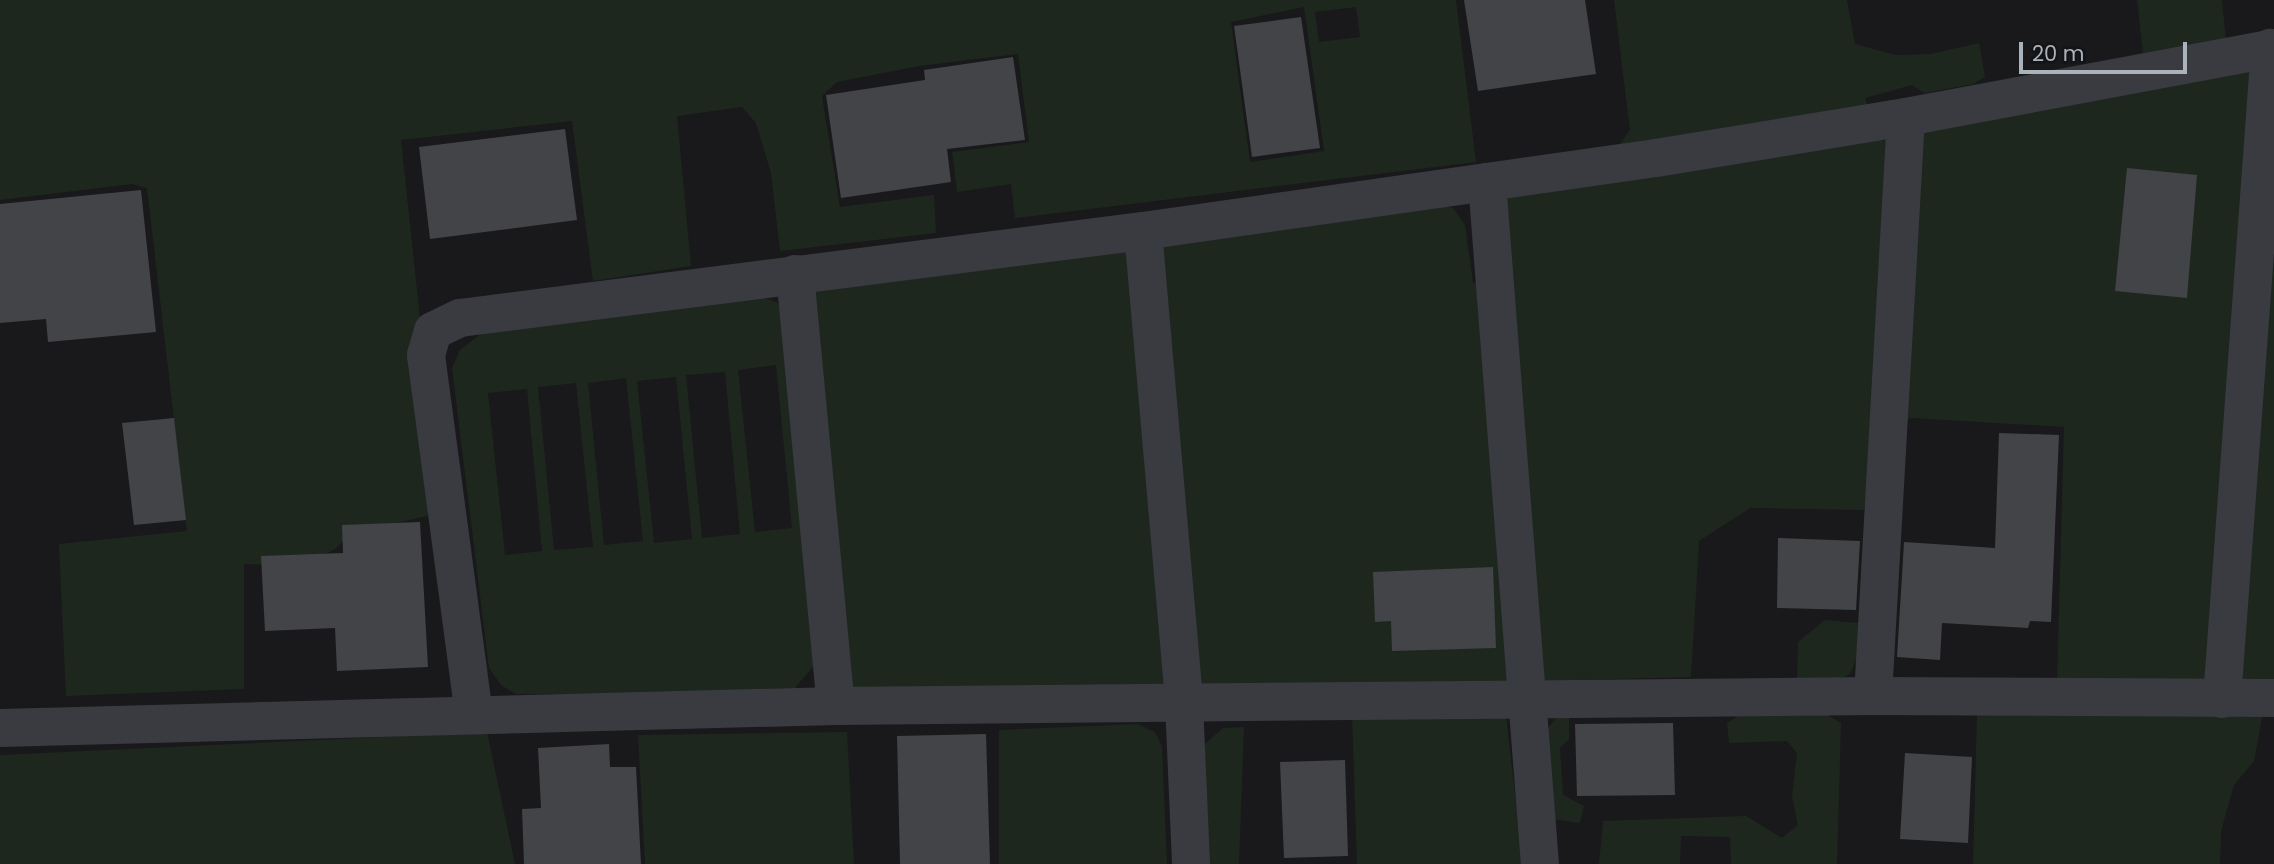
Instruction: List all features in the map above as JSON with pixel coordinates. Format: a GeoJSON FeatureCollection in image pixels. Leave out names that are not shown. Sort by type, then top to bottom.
{"type":"FeatureCollection","features":[{"type":"Feature","properties":{"kind":"street"},"geometry":{"type":"LineString","coordinates":[[474,715],[426,355],[433,331],[460,318],[1143,231],[1487,182],[1906,117],[2272,48],[2222,699]]}},
{"type":"Feature","properties":{"kind":"street"},"geometry":{"type":"LineString","coordinates":[[1873,696],[1906,117]]}},
{"type":"Feature","properties":{"kind":"street"},"geometry":{"type":"LineString","coordinates":[[1487,182],[1539,864]]}},
{"type":"Feature","properties":{"kind":"street"},"geometry":{"type":"LineString","coordinates":[[1143,231],[1184,703],[1191,864]]}},
{"type":"Feature","properties":{"kind":"street"},"geometry":{"type":"LineString","coordinates":[[795,274],[836,706]]}},
{"type":"Feature","properties":{"kind":"street"},"geometry":{"type":"LineString","coordinates":[[0,728],[836,706],[1873,696],[2274,698]]}},
{"type":"Feature","properties":{"kind":"shaded area"},"geometry":{"type":"Polygon","coordinates":[[[0,0],[1456,0],[1476,162],[1015,218],[1011,184],[957,192],[952,152],[1029,142],[1018,54],[919,66],[837,82],[822,96],[840,207],[934,195],[936,233],[780,251],[771,173],[756,123],[742,107],[677,116],[691,266],[593,281],[572,121],[401,140],[438,488],[427,516],[352,533],[335,549],[302,566],[244,564],[244,689],[66,696],[59,544],[187,531],[147,188],[132,184],[0,200],[0,0]],[[1304,7],[1231,22],[1250,162],[1324,151],[1304,7]],[[1356,7],[1315,12],[1319,42],[1360,37],[1356,7]]]}},
{"type":"Feature","properties":{"kind":"shaded area"},"geometry":{"type":"Polygon","coordinates":[[[1614,0],[1847,0],[1855,44],[1896,55],[1931,54],[1979,43],[1985,77],[1973,84],[1924,93],[1912,85],[1865,98],[1882,141],[1965,118],[2274,57],[2274,680],[2057,684],[2064,427],[1911,418],[1877,430],[1864,510],[1750,508],[1699,541],[1691,677],[845,698],[806,285],[1433,203],[1453,208],[1465,225],[1473,283],[1489,279],[1480,200],[1618,147],[1630,130],[1614,0]]]}},
{"type":"Feature","properties":{"kind":"shaded area"},"geometry":{"type":"Polygon","coordinates":[[[2137,0],[2222,0],[2226,41],[2143,53],[2137,0]]]}},
{"type":"Feature","properties":{"kind":"shaded area"},"geometry":{"type":"Polygon","coordinates":[[[757,295],[778,303],[788,325],[821,657],[794,689],[776,693],[516,694],[501,685],[489,668],[452,368],[460,350],[482,333],[757,295]],[[776,365],[738,370],[755,532],[792,528],[776,365]],[[725,372],[686,375],[702,538],[740,534],[725,372]],[[676,377],[637,381],[654,543],[692,539],[676,377]],[[626,378],[588,383],[604,545],[643,541],[626,378]],[[576,383],[538,387],[554,550],[593,547],[576,383]],[[527,389],[488,393],[505,555],[542,551],[527,389]]]}},
{"type":"Feature","properties":{"kind":"shaded area"},"geometry":{"type":"Polygon","coordinates":[[[1825,620],[1859,623],[1859,654],[1850,674],[1836,681],[1797,682],[1798,642],[1825,620]]]}},
{"type":"Feature","properties":{"kind":"shaded area"},"geometry":{"type":"Polygon","coordinates":[[[1822,712],[1841,723],[1837,864],[1731,864],[1730,837],[1681,836],[1680,864],[1599,864],[1603,821],[1746,816],[1782,838],[1798,825],[1792,796],[1797,753],[1787,741],[1729,743],[1727,723],[1744,713],[1822,712]]]}},
{"type":"Feature","properties":{"kind":"shaded area"},"geometry":{"type":"Polygon","coordinates":[[[2263,712],[2254,761],[2234,785],[2221,831],[2220,864],[1973,864],[1977,715],[2263,712]]]}},
{"type":"Feature","properties":{"kind":"shaded area"},"geometry":{"type":"Polygon","coordinates":[[[1352,713],[1506,716],[1523,864],[1357,864],[1352,713]]]}},
{"type":"Feature","properties":{"kind":"shaded area"},"geometry":{"type":"Polygon","coordinates":[[[1557,717],[1569,717],[1569,739],[1560,748],[1563,795],[1584,806],[1580,823],[1553,819],[1547,729],[1557,717]]]}},
{"type":"Feature","properties":{"kind":"shaded area"},"geometry":{"type":"Polygon","coordinates":[[[1138,724],[1155,732],[1162,747],[1167,864],[999,864],[999,730],[1138,724]]]}},
{"type":"Feature","properties":{"kind":"shaded area"},"geometry":{"type":"Polygon","coordinates":[[[1244,727],[1239,864],[1199,864],[1197,751],[1223,728],[1244,727]]]}},
{"type":"Feature","properties":{"kind":"shaded area"},"geometry":{"type":"Polygon","coordinates":[[[487,732],[515,864],[0,864],[0,755],[487,732]]]}},
{"type":"Feature","properties":{"kind":"shaded area"},"geometry":{"type":"Polygon","coordinates":[[[847,732],[854,864],[645,864],[638,735],[847,732]]]}},
{"type":"Feature","properties":{"kind":"building"},"geometry":{"type":"Polygon","coordinates":[[[1464,0],[1585,0],[1596,74],[1478,91],[1464,0]]]}},
{"type":"Feature","properties":{"kind":"building"},"geometry":{"type":"Polygon","coordinates":[[[1301,17],[1320,148],[1252,157],[1234,26],[1301,17]]]}},
{"type":"Feature","properties":{"kind":"building"},"geometry":{"type":"Polygon","coordinates":[[[1013,57],[1025,140],[947,149],[951,182],[841,198],[826,95],[925,80],[924,70],[1013,57]]]}},
{"type":"Feature","properties":{"kind":"building"},"geometry":{"type":"Polygon","coordinates":[[[565,129],[577,220],[430,239],[419,147],[565,129]]]}},
{"type":"Feature","properties":{"kind":"building"},"geometry":{"type":"Polygon","coordinates":[[[2127,168],[2197,175],[2187,298],[2115,291],[2127,168]]]}},
{"type":"Feature","properties":{"kind":"building"},"geometry":{"type":"Polygon","coordinates":[[[141,190],[156,332],[48,342],[46,319],[0,323],[0,204],[141,190]]]}},
{"type":"Feature","properties":{"kind":"building"},"geometry":{"type":"Polygon","coordinates":[[[174,418],[186,520],[134,525],[122,423],[174,418]]]}},
{"type":"Feature","properties":{"kind":"building"},"geometry":{"type":"Polygon","coordinates":[[[1999,433],[2059,435],[2051,622],[2030,621],[2028,628],[1942,623],[1940,660],[1897,657],[1904,542],[1995,548],[1999,433]]]}},
{"type":"Feature","properties":{"kind":"building"},"geometry":{"type":"Polygon","coordinates":[[[420,522],[428,667],[337,671],[335,628],[265,631],[261,556],[343,553],[342,525],[420,522]]]}},
{"type":"Feature","properties":{"kind":"building"},"geometry":{"type":"Polygon","coordinates":[[[1778,538],[1860,541],[1856,610],[1777,608],[1778,538]]]}},
{"type":"Feature","properties":{"kind":"building"},"geometry":{"type":"Polygon","coordinates":[[[1493,567],[1496,648],[1392,651],[1391,621],[1375,622],[1373,572],[1493,567]]]}},
{"type":"Feature","properties":{"kind":"building"},"geometry":{"type":"Polygon","coordinates":[[[1673,723],[1675,795],[1577,796],[1575,724],[1673,723]]]}},
{"type":"Feature","properties":{"kind":"building"},"geometry":{"type":"Polygon","coordinates":[[[986,734],[990,864],[900,864],[897,736],[986,734]]]}},
{"type":"Feature","properties":{"kind":"building"},"geometry":{"type":"Polygon","coordinates":[[[609,744],[610,767],[636,767],[641,864],[524,864],[522,809],[541,808],[538,748],[609,744]]]}},
{"type":"Feature","properties":{"kind":"building"},"geometry":{"type":"Polygon","coordinates":[[[1905,753],[1972,757],[1968,843],[1900,839],[1905,753]]]}},
{"type":"Feature","properties":{"kind":"building"},"geometry":{"type":"Polygon","coordinates":[[[1345,760],[1348,856],[1284,858],[1280,762],[1345,760]]]}}]}
